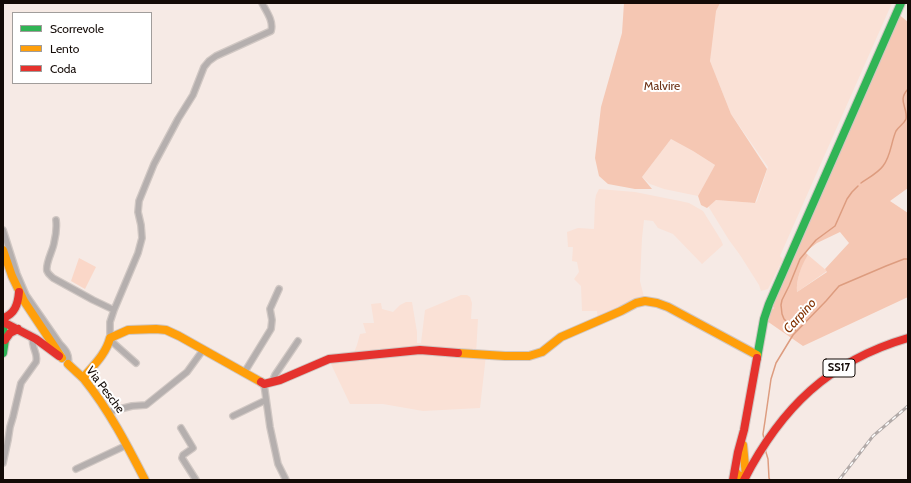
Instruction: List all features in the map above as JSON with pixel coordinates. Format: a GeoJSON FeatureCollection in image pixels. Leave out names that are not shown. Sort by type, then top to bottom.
{"type":"FeatureCollection","features":[{"type":"Feature","properties":{"kind":"main road"},"geometry":{"type":"LineString","coordinates":[[733,480],[744,430],[764,319],[772,296],[901,3]]}},
{"type":"Feature","properties":{"kind":"main road"},"geometry":{"type":"LineString","coordinates":[[3,250],[10,272],[19,292],[33,316],[56,347],[62,358]]}},
{"type":"Feature","properties":{"kind":"main road"},"geometry":{"type":"LineString","coordinates":[[3,318],[12,314],[15,310],[18,304],[19,292]]}},
{"type":"Feature","properties":{"kind":"main road"},"geometry":{"type":"LineString","coordinates":[[83,378],[96,363],[110,339],[113,336],[128,330],[166,330],[180,336],[244,373],[268,383],[329,359],[387,353],[420,350],[498,356],[529,356],[542,352],[561,336],[621,311],[636,303],[645,301],[668,307],[757,355]]}},
{"type":"Feature","properties":{"kind":"main road","name":"Via Pesche"},"geometry":{"type":"LineString","coordinates":[[3,322],[33,337],[62,358]]}},
{"type":"Feature","properties":{"kind":"main road"},"geometry":{"type":"LineString","coordinates":[[3,327],[5,333],[3,353]]}},
{"type":"Feature","properties":{"kind":"main road"},"geometry":{"type":"LineString","coordinates":[[5,340],[9,333],[18,329]]}},
{"type":"Feature","properties":{"kind":"main road","name":"SS17"},"geometry":{"type":"LineString","coordinates":[[745,478],[757,456],[783,418],[813,387],[834,371],[856,358],[897,340],[908,338]]}},
{"type":"Feature","properties":{"kind":"main road","name":"Via Pesche"},"geometry":{"type":"LineString","coordinates":[[68,364],[83,378],[108,412],[128,445],[145,480]]}},
{"type":"Feature","properties":{"kind":"main road"},"geometry":{"type":"LineString","coordinates":[[735,471],[737,475],[745,478],[743,452],[744,430]]}},
{"type":"Feature","properties":{"kind":"main road"},"geometry":{"type":"LineString","coordinates":[[743,452],[751,459],[757,456]]}},
{"type":"Feature","properties":{"kind":"street"},"geometry":{"type":"LineString","coordinates":[[136,364],[110,339],[110,322],[138,253],[142,238],[138,212],[139,201],[154,164],[178,119],[193,95],[204,67],[216,56],[271,31],[272,26],[270,19],[262,3]]}},
{"type":"Feature","properties":{"kind":"street"},"geometry":{"type":"LineString","coordinates":[[56,220],[57,229],[54,244],[46,270],[53,278],[114,310]]}},
{"type":"Feature","properties":{"kind":"street"},"geometry":{"type":"LineString","coordinates":[[3,230],[15,268],[26,295],[60,344],[66,350],[69,355],[68,364]]}},
{"type":"Feature","properties":{"kind":"street"},"geometry":{"type":"LineString","coordinates":[[244,373],[271,329],[272,320],[270,309],[280,289]]}},
{"type":"Feature","properties":{"kind":"street"},"geometry":{"type":"LineString","coordinates":[[3,463],[21,383],[37,359],[33,345],[33,337]]}},
{"type":"Feature","properties":{"kind":"street"},"geometry":{"type":"LineString","coordinates":[[286,480],[278,464],[266,400],[268,383],[298,341]]}},
{"type":"Feature","properties":{"kind":"street"},"geometry":{"type":"LineString","coordinates":[[108,412],[132,406],[146,405],[186,372],[203,350]]}},
{"type":"Feature","properties":{"kind":"street","name":"Via Pesche"},"geometry":{"type":"LineString","coordinates":[[62,358],[68,364]]}},
{"type":"Feature","properties":{"kind":"street"},"geometry":{"type":"LineString","coordinates":[[233,416],[266,400]]}},
{"type":"Feature","properties":{"kind":"street"},"geometry":{"type":"LineString","coordinates":[[181,428],[193,448],[183,455],[182,458],[196,480]]}},
{"type":"Feature","properties":{"kind":"street"},"geometry":{"type":"LineString","coordinates":[[76,469],[128,445]]}},
{"type":"Feature","properties":{"kind":"shaded area"},"geometry":{"type":"Polygon","coordinates":[[[720,3],[892,3],[780,256],[783,259],[768,289],[761,291],[759,285],[708,206],[716,200],[755,203],[757,201],[768,167],[731,114],[710,61],[713,16],[720,3]]]}},
{"type":"Feature","properties":{"kind":"shaded area"},"geometry":{"type":"Polygon","coordinates":[[[671,139],[715,165],[698,196],[664,189],[650,184],[642,177],[671,139]]]}},
{"type":"Feature","properties":{"kind":"shaded area"},"geometry":{"type":"Polygon","coordinates":[[[599,189],[635,192],[689,203],[703,211],[723,245],[702,264],[673,234],[658,228],[653,221],[644,220],[640,281],[645,301],[598,321],[597,311],[582,311],[581,286],[574,279],[579,272],[577,262],[572,261],[573,247],[568,247],[567,232],[578,228],[594,229],[595,201],[599,189]]]}},
{"type":"Feature","properties":{"kind":"shaded area"},"geometry":{"type":"Polygon","coordinates":[[[808,255],[827,271],[797,292],[797,283],[803,263],[808,255]]]}},
{"type":"Feature","properties":{"kind":"shaded area"},"geometry":{"type":"Polygon","coordinates":[[[79,258],[96,267],[85,289],[71,281],[79,258]]]}},
{"type":"Feature","properties":{"kind":"shaded area"},"geometry":{"type":"Polygon","coordinates":[[[461,295],[467,295],[470,297],[472,303],[471,319],[478,319],[476,354],[486,355],[480,408],[423,411],[383,404],[350,404],[330,362],[353,355],[360,334],[366,333],[363,323],[374,323],[371,304],[381,303],[382,309],[393,312],[400,305],[406,302],[412,302],[417,332],[417,343],[421,343],[425,310],[461,295]]]}},
{"type":"Feature","properties":{"kind":"green space","name":"Malvire"},"geometry":{"type":"Polygon","coordinates":[[[624,3],[720,3],[716,11],[710,61],[731,114],[767,169],[755,203],[716,200],[707,208],[701,205],[698,196],[715,165],[671,139],[642,177],[652,189],[635,189],[608,184],[599,176],[595,158],[601,107],[622,33],[624,3]]]}},
{"type":"Feature","properties":{"kind":"green space"},"geometry":{"type":"Polygon","coordinates":[[[897,13],[908,22],[908,188],[890,201],[908,213],[908,297],[803,346],[764,319],[766,314],[774,308],[769,304],[897,13]],[[840,232],[817,243],[805,252],[808,255],[803,264],[797,283],[797,292],[827,272],[825,269],[849,243],[840,232]]]}},
{"type":"Feature","properties":{"kind":"waterway"},"geometry":{"type":"LineString","coordinates":[[861,183],[878,171],[886,162],[896,131],[906,119],[903,97],[908,89]]}},
{"type":"Feature","properties":{"kind":"waterway"},"geometry":{"type":"LineString","coordinates":[[796,331],[784,319],[781,305],[782,300],[800,259],[816,240],[835,226],[847,199],[858,186]]}},
{"type":"Feature","properties":{"kind":"waterway","name":"Carpino"},"geometry":{"type":"LineString","coordinates":[[764,439],[763,434],[771,379],[776,363],[793,335],[839,286],[886,266],[904,259],[908,259]]}},
{"type":"Feature","properties":{"kind":"waterway","name":"Carpino"},"geometry":{"type":"LineString","coordinates":[[765,449],[768,459],[770,480]]}},
{"type":"Feature","properties":{"kind":"railway"},"geometry":{"type":"LineString","coordinates":[[839,480],[873,436],[908,406]]}},
{"type":"Feature","properties":{"kind":"traffic: fast"},"geometry":{"type":"LineString","coordinates":[[757,358],[764,319],[769,304],[901,3]]}},
{"type":"Feature","properties":{"kind":"traffic: fast"},"geometry":{"type":"LineString","coordinates":[[3,327],[5,340],[3,353]]}},
{"type":"Feature","properties":{"kind":"traffic: slow"},"geometry":{"type":"LineString","coordinates":[[3,250],[12,276],[24,301],[62,358]]}},
{"type":"Feature","properties":{"kind":"traffic: slow"},"geometry":{"type":"LineString","coordinates":[[458,353],[529,356],[542,352],[561,337],[636,303],[645,301],[668,307],[757,355]]}},
{"type":"Feature","properties":{"kind":"traffic: slow"},"geometry":{"type":"LineString","coordinates":[[83,378],[102,355],[110,338],[128,330],[156,329],[166,330],[179,336],[261,382]]}},
{"type":"Feature","properties":{"kind":"traffic: slow"},"geometry":{"type":"LineString","coordinates":[[68,364],[84,379],[110,415],[145,480]]}},
{"type":"Feature","properties":{"kind":"traffic: slow"},"geometry":{"type":"LineString","coordinates":[[735,471],[739,476],[746,476],[743,445]]}},
{"type":"Feature","properties":{"kind":"traffic: jam"},"geometry":{"type":"LineString","coordinates":[[3,318],[10,314],[15,308],[18,301],[19,292]]}},
{"type":"Feature","properties":{"kind":"traffic: jam"},"geometry":{"type":"LineString","coordinates":[[3,322],[36,339],[59,356]]}},
{"type":"Feature","properties":{"kind":"traffic: jam"},"geometry":{"type":"LineString","coordinates":[[5,340],[10,333],[18,329]]}},
{"type":"Feature","properties":{"kind":"traffic: jam"},"geometry":{"type":"LineString","coordinates":[[744,480],[758,454],[774,431],[791,409],[810,391],[831,374],[854,360],[880,348],[908,338]]}},
{"type":"Feature","properties":{"kind":"traffic: jam"},"geometry":{"type":"LineString","coordinates":[[261,382],[264,384],[280,380],[329,359],[420,350],[458,353]]}},
{"type":"Feature","properties":{"kind":"traffic: jam"},"geometry":{"type":"LineString","coordinates":[[733,480],[757,358]]}}]}
